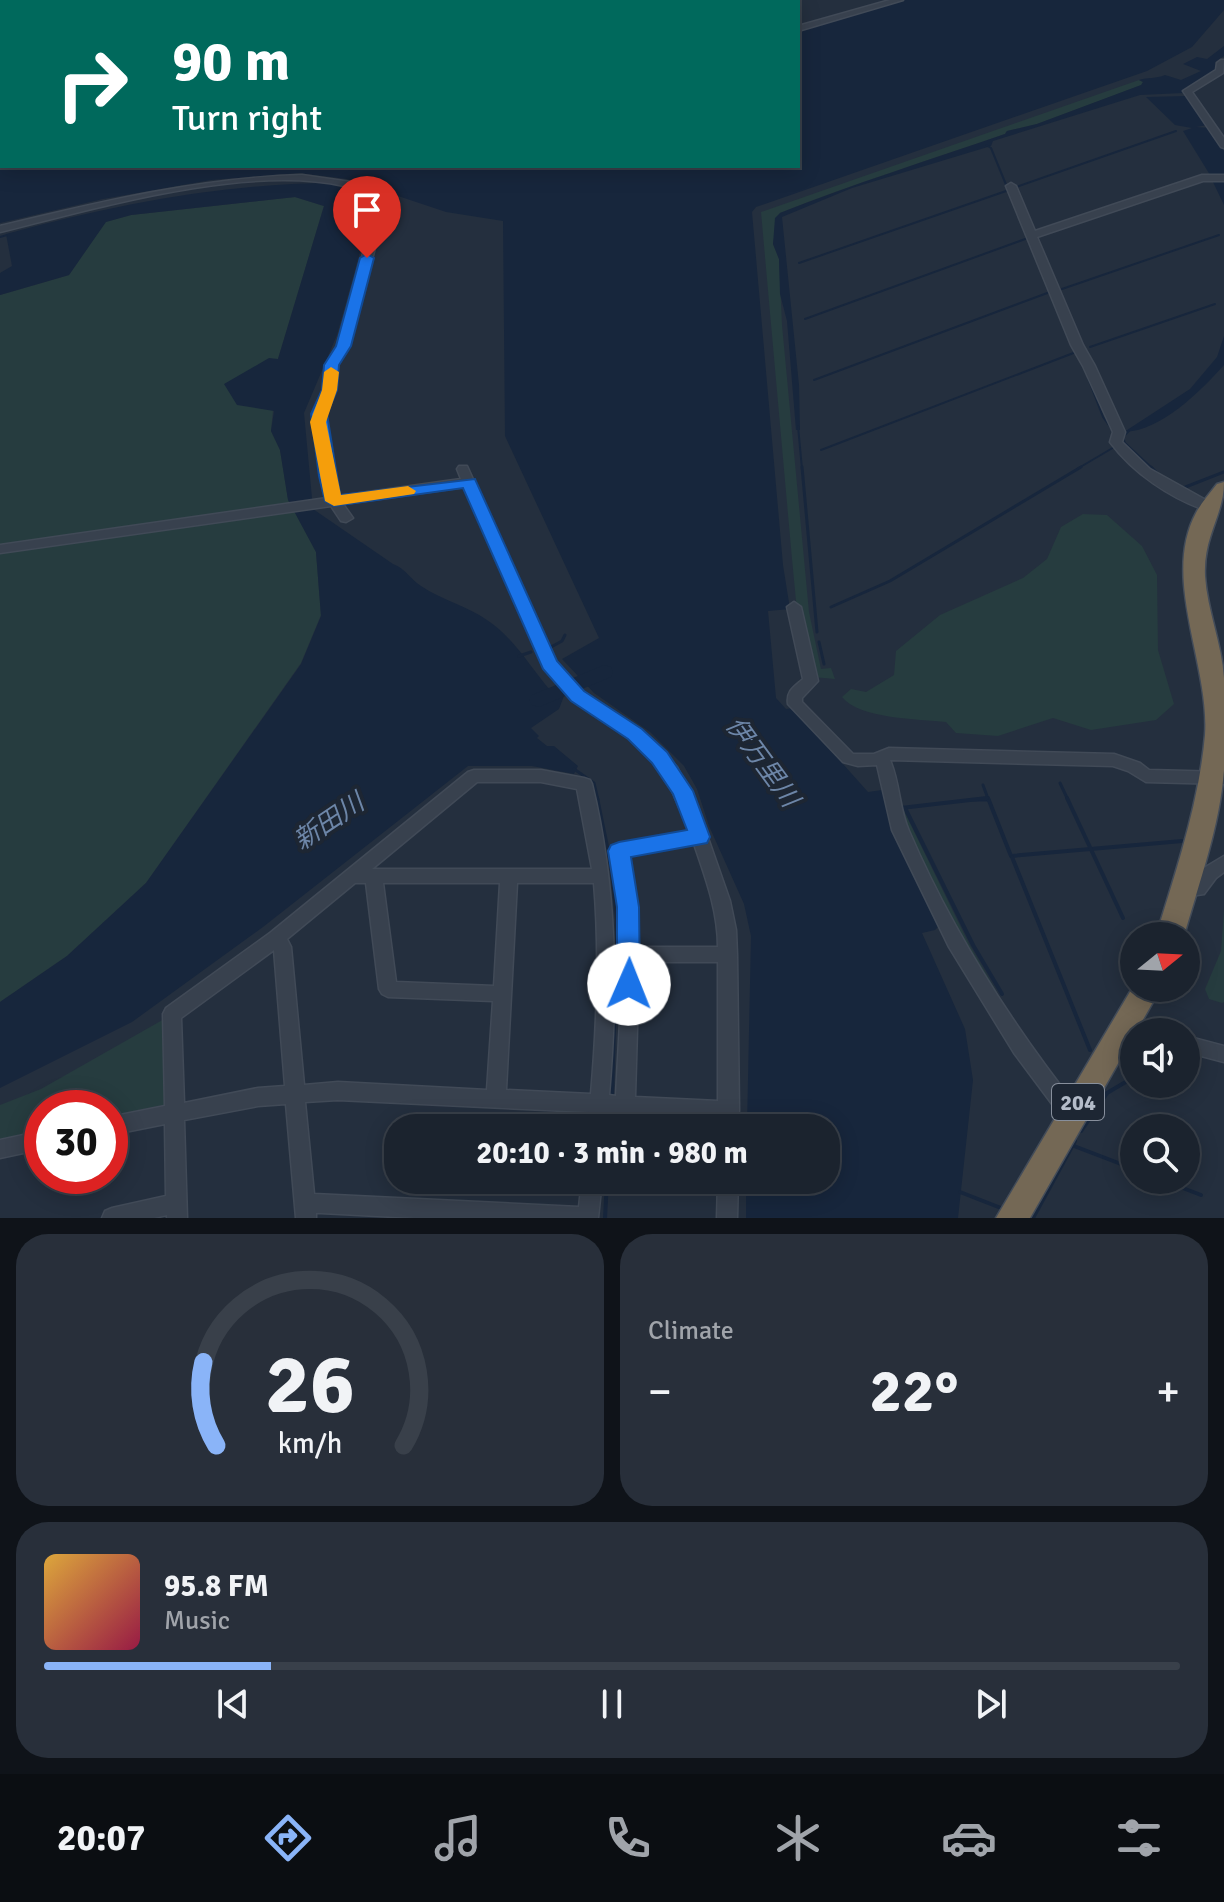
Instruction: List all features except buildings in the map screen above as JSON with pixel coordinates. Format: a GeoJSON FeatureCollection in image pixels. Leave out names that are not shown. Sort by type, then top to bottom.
{"type":"FeatureCollection","features":[{"type":"Feature","properties":{"kind":"highway"},"geometry":{"type":"LineString","coordinates":[[1174,922],[1216,778],[1217,690],[1193,550],[1196,533],[1208,507],[1224,488]]}},
{"type":"Feature","properties":{"kind":"highway","name":"204"},"geometry":{"type":"LineString","coordinates":[[1012,1218],[1071,1114],[1120,1046]]}},
{"type":"Feature","properties":{"kind":"street"},"geometry":{"type":"LineString","coordinates":[[800,28],[899,0]]}},
{"type":"Feature","properties":{"kind":"street"},"geometry":{"type":"LineString","coordinates":[[1224,63],[1221,63],[1220,71],[1187,91],[1224,145]]}},
{"type":"Feature","properties":{"kind":"street"},"geometry":{"type":"LineString","coordinates":[[1033,235],[1202,178],[1221,178]]}},
{"type":"Feature","properties":{"kind":"street"},"geometry":{"type":"LineString","coordinates":[[0,229],[130,199],[211,184],[259,180],[334,180],[383,199],[343,346],[332,365],[329,390],[319,414],[329,502],[346,518]]}},
{"type":"Feature","properties":{"kind":"street"},"geometry":{"type":"LineString","coordinates":[[1011,186],[1122,450],[1139,468],[1208,507]]}},
{"type":"Feature","properties":{"kind":"street"},"geometry":{"type":"LineString","coordinates":[[463,469],[549,664],[578,696],[635,734],[660,758],[682,791],[722,901],[728,955],[728,1114]]}},
{"type":"Feature","properties":{"kind":"street"},"geometry":{"type":"LineString","coordinates":[[0,549],[469,482]]}},
{"type":"Feature","properties":{"kind":"street"},"geometry":{"type":"LineString","coordinates":[[794,607],[811,681],[794,696],[795,704],[848,758],[857,761],[882,759],[889,754],[1100,759],[1134,767],[1146,776],[1216,778]]}},
{"type":"Feature","properties":{"kind":"street"},"geometry":{"type":"LineString","coordinates":[[882,759],[899,828],[957,943],[1002,1023],[1071,1114]]}},
{"type":"Feature","properties":{"kind":"street"},"geometry":{"type":"LineString","coordinates":[[112,1218],[177,1211],[172,1014],[276,938],[474,776],[541,776],[584,784],[600,876],[605,978],[598,1114]]}},
{"type":"Feature","properties":{"kind":"street"},"geometry":{"type":"LineString","coordinates":[[625,1104],[630,954],[628,907],[619,851],[699,837]]}},
{"type":"Feature","properties":{"kind":"street"},"geometry":{"type":"LineString","coordinates":[[1184,890],[1198,889],[1210,873],[1224,863]]}},
{"type":"Feature","properties":{"kind":"street"},"geometry":{"type":"LineString","coordinates":[[352,876],[600,876]]}},
{"type":"Feature","properties":{"kind":"street"},"geometry":{"type":"LineString","coordinates":[[374,876],[388,989],[502,994]]}},
{"type":"Feature","properties":{"kind":"street"},"geometry":{"type":"LineString","coordinates":[[496,1097],[509,876]]}},
{"type":"Feature","properties":{"kind":"street"},"geometry":{"type":"LineString","coordinates":[[276,938],[282,947],[306,1212],[321,1203],[449,1214],[588,1218],[591,1194]]}},
{"type":"Feature","properties":{"kind":"street"},"geometry":{"type":"LineString","coordinates":[[630,954],[728,955]]}},
{"type":"Feature","properties":{"kind":"street"},"geometry":{"type":"LineString","coordinates":[[1200,1048],[1224,1054]]}},
{"type":"Feature","properties":{"kind":"street"},"geometry":{"type":"LineString","coordinates":[[128,1122],[295,1093],[380,1091],[625,1104],[694,1114]]}},
{"type":"Feature","properties":{"kind":"street"},"geometry":{"type":"LineString","coordinates":[[0,1149],[24,1144]]}},
{"type":"Feature","properties":{"kind":"street"},"geometry":{"type":"LineString","coordinates":[[727,1218],[728,1194]]}},
{"type":"Feature","properties":{"kind":"green space"},"geometry":{"type":"Polygon","coordinates":[[[1139,80],[1143,82],[1142,85],[780,213],[773,244],[779,259],[782,325],[809,612],[821,669],[831,668],[835,679],[813,677],[797,611],[761,212],[1139,80]]]}},
{"type":"Feature","properties":{"kind":"green space"},"geometry":{"type":"Polygon","coordinates":[[[295,197],[324,206],[278,359],[271,431],[280,450],[288,499],[316,552],[321,615],[301,663],[146,883],[67,956],[0,1002],[0,295],[69,275],[105,222],[131,215],[295,197]]]}},
{"type":"Feature","properties":{"kind":"green space"},"geometry":{"type":"Polygon","coordinates":[[[1083,514],[1107,515],[1142,546],[1157,575],[1158,650],[1174,704],[1156,720],[1091,730],[1053,718],[998,736],[956,733],[946,722],[875,714],[850,704],[842,697],[851,689],[866,692],[894,675],[896,651],[940,615],[1023,578],[1047,559],[1061,527],[1083,514]]]}},
{"type":"Feature","properties":{"kind":"green space"},"geometry":{"type":"Polygon","coordinates":[[[904,811],[969,944],[997,992],[988,994],[897,813],[904,811]]]}},
{"type":"Feature","properties":{"kind":"green space"},"geometry":{"type":"Polygon","coordinates":[[[1224,909],[1222,1003],[1209,999],[1205,989],[1221,951],[1224,909]]]}},
{"type":"Feature","properties":{"kind":"green space"},"geometry":{"type":"Polygon","coordinates":[[[166,1018],[168,1104],[128,1112],[128,1090],[38,1090],[166,1018]]]}},
{"type":"Feature","properties":{"kind":"green space"},"geometry":{"type":"Polygon","coordinates":[[[24,1096],[24,1134],[0,1139],[0,1105],[24,1096]]]}},
{"type":"Feature","properties":{"kind":"water","name":"伊万里川"},"geometry":{"type":"Polygon","coordinates":[[[904,0],[1224,0],[1224,10],[1192,47],[1147,71],[756,207],[752,212],[783,565],[790,609],[768,611],[776,698],[786,709],[793,708],[868,792],[882,790],[891,825],[941,924],[935,930],[922,933],[965,1029],[973,1080],[958,1218],[746,1218],[746,1194],[840,1194],[840,1114],[747,1114],[751,936],[744,904],[709,826],[697,789],[684,766],[650,732],[594,693],[562,659],[599,638],[505,436],[503,221],[446,212],[347,179],[299,173],[211,180],[103,199],[0,223],[0,168],[800,168],[800,30],[904,0]]]}},
{"type":"Feature","properties":{"kind":"water"},"geometry":{"type":"Polygon","coordinates":[[[1224,46],[1224,56],[1215,62],[1216,71],[1183,93],[1140,95],[993,141],[991,146],[852,188],[782,217],[799,385],[800,430],[796,430],[787,321],[780,294],[779,259],[773,244],[775,218],[780,213],[1007,131],[1037,124],[1141,85],[1143,82],[1139,80],[1165,75],[1181,80],[1201,71],[1183,64],[1197,57],[1207,59],[1224,46]]]}},
{"type":"Feature","properties":{"kind":"water"},"geometry":{"type":"Polygon","coordinates":[[[1188,96],[1208,125],[1196,127],[1211,128],[1224,151],[1224,205],[1212,180],[1220,176],[1210,175],[1183,131],[1192,128],[1175,125],[1146,97],[1188,96]]]}},
{"type":"Feature","properties":{"kind":"water"},"geometry":{"type":"Polygon","coordinates":[[[330,183],[375,198],[337,335],[304,413],[313,509],[421,586],[479,615],[505,635],[549,689],[553,687],[564,696],[559,709],[531,728],[539,736],[537,738],[547,746],[554,746],[578,766],[574,774],[532,766],[468,766],[263,927],[132,1022],[0,1088],[0,1002],[67,956],[146,883],[301,664],[321,616],[316,552],[288,500],[280,450],[271,431],[274,411],[237,405],[224,384],[269,358],[278,359],[324,206],[295,197],[131,215],[106,222],[69,275],[0,295],[0,273],[12,266],[6,234],[166,198],[248,187],[330,183]]]}},
{"type":"Feature","properties":{"kind":"water"},"geometry":{"type":"Polygon","coordinates":[[[1224,336],[1224,365],[1204,386],[1166,417],[1138,430],[1124,432],[1190,389],[1217,357],[1224,336]]]}},
{"type":"Feature","properties":{"kind":"waterway"},"geometry":{"type":"LineString","coordinates":[[1016,187],[1176,131]]}},
{"type":"Feature","properties":{"kind":"waterway"},"geometry":{"type":"LineString","coordinates":[[986,145],[991,148],[1007,187]]}},
{"type":"Feature","properties":{"kind":"waterway"},"geometry":{"type":"LineString","coordinates":[[799,263],[1009,190]]}},
{"type":"Feature","properties":{"kind":"waterway"},"geometry":{"type":"LineString","coordinates":[[0,237],[7,235]]}},
{"type":"Feature","properties":{"kind":"waterway"},"geometry":{"type":"LineString","coordinates":[[1062,289],[1219,235]]}},
{"type":"Feature","properties":{"kind":"waterway"},"geometry":{"type":"LineString","coordinates":[[805,319],[1028,238]]}},
{"type":"Feature","properties":{"kind":"waterway"},"geometry":{"type":"LineString","coordinates":[[814,380],[1050,292]]}},
{"type":"Feature","properties":{"kind":"waterway"},"geometry":{"type":"LineString","coordinates":[[1090,347],[1215,304]]}},
{"type":"Feature","properties":{"kind":"waterway"},"geometry":{"type":"LineString","coordinates":[[821,450],[1076,352]]}},
{"type":"Feature","properties":{"kind":"waterway"},"geometry":{"type":"LineString","coordinates":[[1088,378],[1103,417],[1116,435]]}},
{"type":"Feature","properties":{"kind":"waterway"},"geometry":{"type":"LineString","coordinates":[[798,426],[802,469]]}},
{"type":"Feature","properties":{"kind":"waterway"},"geometry":{"type":"LineString","coordinates":[[1129,431],[1123,437],[1125,443],[1153,469]]}},
{"type":"Feature","properties":{"kind":"waterway"},"geometry":{"type":"LineString","coordinates":[[1077,469],[1116,446]]}},
{"type":"Feature","properties":{"kind":"waterway"},"geometry":{"type":"LineString","coordinates":[[802,467],[817,632]]}},
{"type":"Feature","properties":{"kind":"waterway"},"geometry":{"type":"LineString","coordinates":[[831,607],[890,581],[1081,467]]}},
{"type":"Feature","properties":{"kind":"waterway"},"geometry":{"type":"LineString","coordinates":[[1153,469],[1158,474]]}},
{"type":"Feature","properties":{"kind":"waterway"},"geometry":{"type":"LineString","coordinates":[[1183,488],[1224,472]]}},
{"type":"Feature","properties":{"kind":"waterway"},"geometry":{"type":"LineString","coordinates":[[551,647],[562,641],[565,635]]}},
{"type":"Feature","properties":{"kind":"waterway"},"geometry":{"type":"LineString","coordinates":[[819,642],[824,664]]}},
{"type":"Feature","properties":{"kind":"waterway"},"geometry":{"type":"LineString","coordinates":[[519,656],[531,652]]}},
{"type":"Feature","properties":{"kind":"waterway","name":"新田川"},"geometry":{"type":"LineString","coordinates":[[539,700],[604,672]]}},
{"type":"Feature","properties":{"kind":"waterway"},"geometry":{"type":"LineString","coordinates":[[574,769],[594,783],[598,800]]}},
{"type":"Feature","properties":{"kind":"waterway"},"geometry":{"type":"LineString","coordinates":[[1060,783],[1068,800]]}},
{"type":"Feature","properties":{"kind":"waterway"},"geometry":{"type":"LineString","coordinates":[[983,785],[987,796]]}},
{"type":"Feature","properties":{"kind":"waterway"},"geometry":{"type":"LineString","coordinates":[[597,798],[612,871],[617,919],[612,1096]]}},
{"type":"Feature","properties":{"kind":"waterway"},"geometry":{"type":"LineString","coordinates":[[970,800],[987,798]]}},
{"type":"Feature","properties":{"kind":"waterway"},"geometry":{"type":"LineString","coordinates":[[1067,798],[1091,849]]}},
{"type":"Feature","properties":{"kind":"waterway"},"geometry":{"type":"LineString","coordinates":[[901,808],[970,800]]}},
{"type":"Feature","properties":{"kind":"waterway"},"geometry":{"type":"LineString","coordinates":[[970,800],[989,800]]}},
{"type":"Feature","properties":{"kind":"waterway"},"geometry":{"type":"LineString","coordinates":[[989,800],[1011,856],[1091,849]]}},
{"type":"Feature","properties":{"kind":"waterway"},"geometry":{"type":"LineString","coordinates":[[905,808],[973,945],[1002,994]]}},
{"type":"Feature","properties":{"kind":"waterway"},"geometry":{"type":"LineString","coordinates":[[1091,849],[1182,841]]}},
{"type":"Feature","properties":{"kind":"waterway"},"geometry":{"type":"LineString","coordinates":[[1091,849],[1123,918]]}},
{"type":"Feature","properties":{"kind":"waterway"},"geometry":{"type":"LineString","coordinates":[[1012,857],[1090,1050]]}},
{"type":"Feature","properties":{"kind":"waterway"},"geometry":{"type":"LineString","coordinates":[[1081,1131],[1107,1093],[1120,1085]]}},
{"type":"Feature","properties":{"kind":"waterway"},"geometry":{"type":"LineString","coordinates":[[1033,1218],[1075,1141]]}},
{"type":"Feature","properties":{"kind":"waterway"},"geometry":{"type":"LineString","coordinates":[[1074,1146],[1120,1164]]}},
{"type":"Feature","properties":{"kind":"waterway"},"geometry":{"type":"LineString","coordinates":[[960,1192],[1001,1208]]}},
{"type":"Feature","properties":{"kind":"waterway"},"geometry":{"type":"LineString","coordinates":[[605,1218],[606,1194]]}},
{"type":"Feature","properties":{"kind":"slow traffic"},"geometry":{"type":"LineString","coordinates":[[331,372],[329,390],[318,422],[334,501],[408,491]]}},
{"type":"Feature","properties":{"kind":"route"},"geometry":{"type":"LineString","coordinates":[[367,258],[343,346],[332,365],[329,390],[319,414],[327,476],[334,501],[469,482],[549,664],[578,696],[635,734],[660,758],[671,771],[692,815],[699,837],[619,851],[628,907],[629,984]]}}]}
